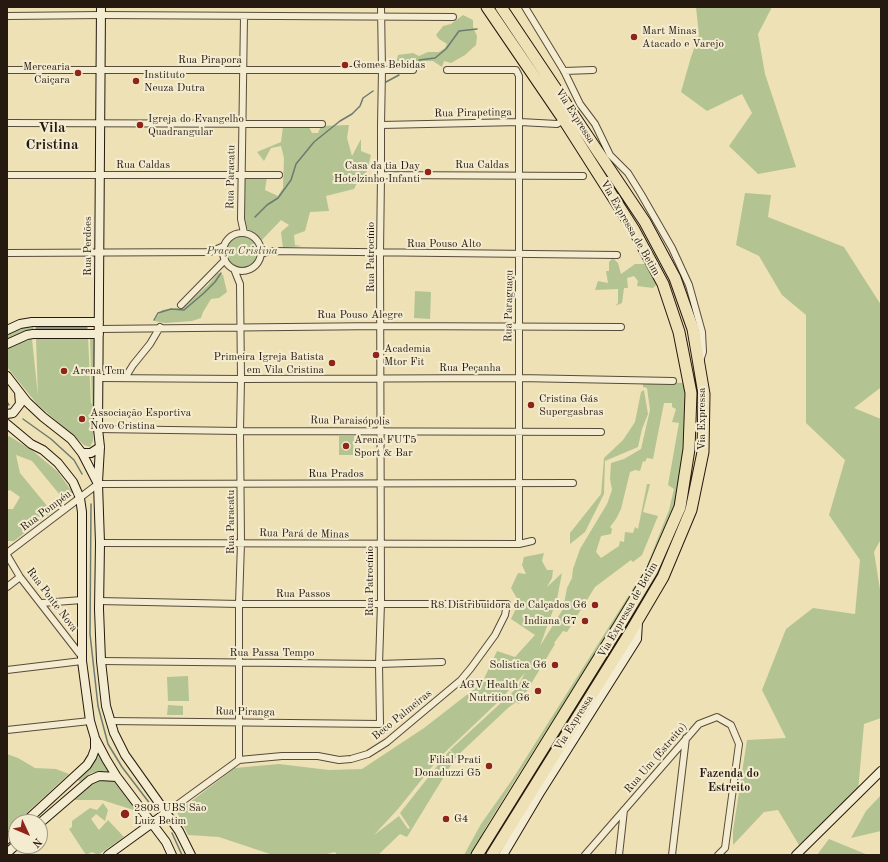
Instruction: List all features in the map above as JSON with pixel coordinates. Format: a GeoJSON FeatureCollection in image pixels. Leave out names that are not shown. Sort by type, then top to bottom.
{"type":"FeatureCollection","features":[{"type":"Feature","properties":{"kind":"highway","name":"Via Expressa"},"geometry":{"type":"LineString","coordinates":[[492,855],[638,620],[663,577],[691,510],[703,452],[704,394],[693,329],[675,278],[645,222],[502,7]]}},
{"type":"Feature","properties":{"kind":"highway","name":"Via Expressa de Betim"},"geometry":{"type":"LineString","coordinates":[[477,855],[620,626],[652,571],[680,507],[689,449],[691,393],[679,332],[663,284],[634,230],[564,120],[488,10]]}},
{"type":"Feature","properties":{"kind":"street","name":"Rua Patrocínio"},"geometry":{"type":"LineString","coordinates":[[380,724],[380,253],[382,175],[382,7]]}},
{"type":"Feature","properties":{"kind":"street"},"geometry":{"type":"LineString","coordinates":[[525,7],[564,71],[579,101],[595,124],[610,155],[628,173],[672,248],[689,285],[702,332],[703,352],[699,365]]}},
{"type":"Feature","properties":{"kind":"street"},"geometry":{"type":"LineString","coordinates":[[7,16],[101,11],[244,16],[453,17]]}},
{"type":"Feature","properties":{"kind":"street","name":"Rua Perdões"},"geometry":{"type":"LineString","coordinates":[[101,11],[98,429],[100,447],[98,484],[101,661],[106,706],[110,721],[125,755],[179,831],[191,855]]}},
{"type":"Feature","properties":{"kind":"street","name":"Rua Paracatu"},"geometry":{"type":"LineString","coordinates":[[244,16],[241,175],[241,219],[244,233]]}},
{"type":"Feature","properties":{"kind":"street","name":"Rua Pirapora"},"geometry":{"type":"LineString","coordinates":[[7,70],[413,70]]}},
{"type":"Feature","properties":{"kind":"street","name":"Rua Paraguaçu"},"geometry":{"type":"LineString","coordinates":[[447,70],[516,70],[519,76],[519,544]]}},
{"type":"Feature","properties":{"kind":"street"},"geometry":{"type":"LineString","coordinates":[[564,71],[593,70]]}},
{"type":"Feature","properties":{"kind":"street","name":"Rua Pirapetinga"},"geometry":{"type":"LineString","coordinates":[[381,125],[520,122],[557,124],[564,120]]}},
{"type":"Feature","properties":{"kind":"street"},"geometry":{"type":"LineString","coordinates":[[7,123],[322,124]]}},
{"type":"Feature","properties":{"kind":"street"},"geometry":{"type":"LineString","coordinates":[[603,160],[628,173]]}},
{"type":"Feature","properties":{"kind":"street","name":"Rua Caldas"},"geometry":{"type":"LineString","coordinates":[[7,175],[279,175]]}},
{"type":"Feature","properties":{"kind":"street","name":"Rua Caldas"},"geometry":{"type":"LineString","coordinates":[[382,175],[583,176]]}},
{"type":"Feature","properties":{"kind":"street","name":"Rua Paracatu"},"geometry":{"type":"LineString","coordinates":[[237,233],[241,219]]}},
{"type":"Feature","properties":{"kind":"street"},"geometry":{"type":"LineString","coordinates":[[7,252],[210,252],[219,254],[234,269],[247,270],[258,262],[261,254],[260,246],[255,237],[244,233],[237,233],[229,238],[224,246],[223,252],[225,259]]}},
{"type":"Feature","properties":{"kind":"street"},"geometry":{"type":"LineString","coordinates":[[210,252],[224,246]]}},
{"type":"Feature","properties":{"kind":"street","name":"Rua Pouso Alto"},"geometry":{"type":"LineString","coordinates":[[260,246],[270,251]]}},
{"type":"Feature","properties":{"kind":"street","name":"Rua Pouso Alto"},"geometry":{"type":"LineString","coordinates":[[261,254],[270,251],[617,255]]}},
{"type":"Feature","properties":{"kind":"street"},"geometry":{"type":"LineString","coordinates":[[181,305],[225,259]]}},
{"type":"Feature","properties":{"kind":"street","name":"Rua Paracatu"},"geometry":{"type":"LineString","coordinates":[[234,269],[240,284],[242,379],[240,431],[241,543],[239,604],[239,760]]}},
{"type":"Feature","properties":{"kind":"street","name":"Rua Paracatu"},"geometry":{"type":"LineString","coordinates":[[240,284],[247,270]]}},
{"type":"Feature","properties":{"kind":"street","name":"Rua Pouso Alegre"},"geometry":{"type":"LineString","coordinates":[[7,330],[20,324],[32,322],[99,328]]}},
{"type":"Feature","properties":{"kind":"street","name":"Rua Pouso Alegre"},"geometry":{"type":"LineString","coordinates":[[7,344],[33,334],[99,328],[381,326],[621,327]]}},
{"type":"Feature","properties":{"kind":"street"},"geometry":{"type":"LineString","coordinates":[[125,378],[133,365],[150,344],[160,327]]}},
{"type":"Feature","properties":{"kind":"street"},"geometry":{"type":"LineString","coordinates":[[7,376],[27,402],[71,439],[82,453],[98,484]]}},
{"type":"Feature","properties":{"kind":"street","name":"Rua Peçanha"},"geometry":{"type":"LineString","coordinates":[[99,378],[519,378],[673,381]]}},
{"type":"Feature","properties":{"kind":"street"},"geometry":{"type":"LineString","coordinates":[[7,414],[13,413],[20,404],[19,392]]}},
{"type":"Feature","properties":{"kind":"street"},"geometry":{"type":"LineString","coordinates":[[7,424],[31,444],[43,450],[58,463],[73,482],[80,498],[82,512],[82,659],[90,721],[95,738],[117,778],[166,842],[172,855]]}},
{"type":"Feature","properties":{"kind":"street","name":"Rua Paraisópolis"},"geometry":{"type":"LineString","coordinates":[[98,429],[380,432],[601,432]]}},
{"type":"Feature","properties":{"kind":"street"},"geometry":{"type":"LineString","coordinates":[[82,453],[91,453],[100,447]]}},
{"type":"Feature","properties":{"kind":"street","name":"Rua Prados"},"geometry":{"type":"LineString","coordinates":[[98,484],[573,483]]}},
{"type":"Feature","properties":{"kind":"street","name":"Rua Pompéu"},"geometry":{"type":"LineString","coordinates":[[7,554],[98,484]]}},
{"type":"Feature","properties":{"kind":"street","name":"Rua Pará de Minas"},"geometry":{"type":"LineString","coordinates":[[100,543],[519,544],[532,541]]}},
{"type":"Feature","properties":{"kind":"street","name":"Rua Ponte Nova"},"geometry":{"type":"LineString","coordinates":[[7,554],[20,577],[42,603],[82,659]]}},
{"type":"Feature","properties":{"kind":"street"},"geometry":{"type":"LineString","coordinates":[[7,587],[20,577]]}},
{"type":"Feature","properties":{"kind":"street"},"geometry":{"type":"LineString","coordinates":[[42,603],[82,600]]}},
{"type":"Feature","properties":{"kind":"street","name":"Rua Passos"},"geometry":{"type":"LineString","coordinates":[[99,601],[239,604],[507,604]]}},
{"type":"Feature","properties":{"kind":"street","name":"Beco Palmeiras"},"geometry":{"type":"LineString","coordinates":[[239,760],[282,756],[318,756],[339,760],[351,759],[368,754],[387,742],[461,680],[495,635],[505,615],[507,604]]}},
{"type":"Feature","properties":{"kind":"street"},"geometry":{"type":"LineString","coordinates":[[503,855],[541,791],[637,639],[638,620]]}},
{"type":"Feature","properties":{"kind":"street"},"geometry":{"type":"LineString","coordinates":[[7,670],[82,659]]}},
{"type":"Feature","properties":{"kind":"street","name":"Rua Passa Tempo"},"geometry":{"type":"LineString","coordinates":[[101,661],[379,664],[442,662]]}},
{"type":"Feature","properties":{"kind":"street","name":"Rua Um (Estreito)"},"geometry":{"type":"LineString","coordinates":[[585,855],[699,724],[717,717],[732,724],[738,744],[725,848],[718,855]]}},
{"type":"Feature","properties":{"kind":"street"},"geometry":{"type":"LineString","coordinates":[[7,730],[90,721]]}},
{"type":"Feature","properties":{"kind":"street","name":"Rua Piranga"},"geometry":{"type":"LineString","coordinates":[[110,721],[380,724]]}},
{"type":"Feature","properties":{"kind":"street"},"geometry":{"type":"LineString","coordinates":[[35,814],[87,765],[95,749],[95,738]]}},
{"type":"Feature","properties":{"kind":"street"},"geometry":{"type":"LineString","coordinates":[[672,855],[686,738]]}},
{"type":"Feature","properties":{"kind":"street"},"geometry":{"type":"LineString","coordinates":[[108,855],[118,852],[166,812],[239,760]]}},
{"type":"Feature","properties":{"kind":"street"},"geometry":{"type":"LineString","coordinates":[[796,855],[881,771]]}},
{"type":"Feature","properties":{"kind":"street"},"geometry":{"type":"LineString","coordinates":[[48,816],[90,780],[99,776],[117,778]]}},
{"type":"Feature","properties":{"kind":"street"},"geometry":{"type":"LineString","coordinates":[[619,855],[624,810]]}},
{"type":"Feature","properties":{"kind":"green space"},"geometry":{"type":"Polygon","coordinates":[[[696,7],[772,7],[758,34],[765,74],[796,167],[758,174],[729,146],[752,113],[742,94],[707,111],[681,92],[699,35],[696,7]]]}},
{"type":"Feature","properties":{"kind":"green space"},"geometry":{"type":"Polygon","coordinates":[[[463,15],[473,20],[473,27],[477,36],[476,45],[465,55],[451,63],[444,61],[442,67],[433,61],[424,61],[422,66],[416,62],[416,57],[411,66],[396,64],[398,55],[413,53],[419,56],[428,52],[439,52],[445,48],[447,44],[436,35],[443,26],[451,24],[463,15]]]}},
{"type":"Feature","properties":{"kind":"green space"},"geometry":{"type":"Polygon","coordinates":[[[349,125],[347,138],[352,156],[361,139],[361,151],[371,155],[367,171],[358,181],[354,189],[326,196],[329,211],[310,212],[305,231],[294,235],[295,245],[302,246],[283,248],[281,232],[289,225],[281,220],[261,241],[245,227],[245,178],[267,177],[265,190],[278,196],[283,188],[284,158],[281,146],[271,148],[264,161],[257,152],[281,142],[283,127],[309,127],[312,133],[318,133],[321,126],[349,125]]]}},
{"type":"Feature","properties":{"kind":"green space"},"geometry":{"type":"Polygon","coordinates":[[[745,193],[771,195],[768,217],[844,247],[881,305],[881,385],[880,388],[854,408],[881,419],[881,539],[874,552],[881,596],[881,718],[864,724],[858,791],[799,845],[778,810],[764,812],[733,845],[733,831],[747,740],[786,738],[762,690],[786,629],[813,608],[855,614],[860,560],[829,515],[845,460],[806,423],[806,315],[782,295],[759,256],[736,245],[745,193]]]}},
{"type":"Feature","properties":{"kind":"green space","name":"Praça Cristina"},"geometry":{"type":"Polygon","coordinates":[[[239,234],[245,234],[249,235],[256,241],[259,251],[258,258],[252,265],[245,268],[239,268],[235,267],[228,261],[225,254],[225,248],[226,244],[232,237],[239,234]]]}},
{"type":"Feature","properties":{"kind":"green space"},"geometry":{"type":"Polygon","coordinates":[[[613,258],[618,263],[621,274],[635,264],[648,264],[657,284],[653,288],[637,286],[638,281],[634,276],[627,278],[628,288],[624,288],[622,303],[615,306],[618,303],[618,289],[595,290],[598,281],[608,283],[606,271],[609,271],[609,262],[613,258]]]}},
{"type":"Feature","properties":{"kind":"green space"},"geometry":{"type":"Polygon","coordinates":[[[218,273],[223,275],[227,292],[219,298],[211,299],[201,318],[192,321],[165,323],[154,321],[162,310],[183,307],[208,285],[218,273]]]}},
{"type":"Feature","properties":{"kind":"green space"},"geometry":{"type":"Polygon","coordinates":[[[415,291],[431,292],[430,319],[414,318],[415,291]]]}},
{"type":"Feature","properties":{"kind":"green space"},"geometry":{"type":"Polygon","coordinates":[[[34,323],[34,331],[7,340],[7,332],[34,323]]]}},
{"type":"Feature","properties":{"kind":"green space"},"geometry":{"type":"Polygon","coordinates":[[[88,336],[91,404],[90,337],[96,336],[94,426],[93,441],[90,447],[84,445],[37,404],[7,367],[7,347],[32,339],[38,396],[36,338],[88,336]]]}},
{"type":"Feature","properties":{"kind":"green space"},"geometry":{"type":"Polygon","coordinates":[[[643,381],[684,383],[688,431],[674,513],[646,573],[510,788],[486,827],[472,855],[464,855],[481,824],[512,780],[646,568],[669,510],[674,489],[668,485],[679,423],[672,422],[676,409],[672,407],[672,403],[664,403],[653,459],[647,458],[645,462],[643,461],[640,471],[635,470],[630,472],[621,509],[610,527],[612,529],[611,534],[601,536],[596,552],[601,558],[619,546],[620,541],[624,542],[625,532],[633,533],[635,527],[638,529],[647,484],[650,484],[643,512],[658,516],[642,555],[633,562],[631,560],[595,587],[567,632],[563,631],[554,643],[555,644],[519,704],[516,702],[508,708],[456,757],[407,837],[400,834],[378,855],[337,855],[335,852],[323,855],[273,855],[219,837],[188,835],[177,812],[235,768],[279,764],[329,770],[362,769],[424,728],[482,683],[497,651],[515,657],[535,635],[511,619],[519,602],[511,588],[518,573],[526,574],[522,565],[524,557],[544,553],[542,561],[547,570],[553,570],[552,578],[547,587],[562,573],[557,599],[540,646],[563,609],[567,588],[572,578],[573,569],[580,549],[607,504],[612,490],[610,479],[611,463],[624,459],[641,449],[650,410],[647,388],[643,387],[643,381]],[[525,673],[498,702],[439,758],[398,809],[374,835],[399,816],[408,829],[410,828],[400,813],[449,751],[454,754],[450,750],[517,688],[525,673]]]}},
{"type":"Feature","properties":{"kind":"green space"},"geometry":{"type":"Polygon","coordinates":[[[644,390],[648,414],[642,429],[638,447],[605,461],[604,494],[585,532],[570,544],[570,533],[601,494],[604,458],[623,440],[635,422],[641,392],[644,390]]]}},
{"type":"Feature","properties":{"kind":"green space"},"geometry":{"type":"Polygon","coordinates":[[[9,436],[33,451],[58,472],[73,493],[65,501],[32,461],[16,455],[20,473],[52,512],[14,541],[7,541],[7,509],[13,509],[20,497],[10,490],[7,491],[7,438],[9,436]]]}},
{"type":"Feature","properties":{"kind":"green space","name":"Arena FUT5 Sport & Bar"},"geometry":{"type":"Polygon","coordinates":[[[339,436],[354,436],[353,455],[339,455],[339,436]]]}},
{"type":"Feature","properties":{"kind":"green space"},"geometry":{"type":"Polygon","coordinates":[[[188,676],[189,701],[168,701],[167,677],[188,676]]]}},
{"type":"Feature","properties":{"kind":"green space"},"geometry":{"type":"Polygon","coordinates":[[[168,705],[183,706],[183,715],[167,715],[168,705]]]}},
{"type":"Feature","properties":{"kind":"green space"},"geometry":{"type":"Polygon","coordinates":[[[97,748],[110,772],[99,771],[91,773],[80,782],[76,778],[97,748]]]}},
{"type":"Feature","properties":{"kind":"green space"},"geometry":{"type":"Polygon","coordinates":[[[7,754],[18,758],[35,768],[56,769],[69,774],[25,814],[8,814],[7,831],[7,754]]]}},
{"type":"Feature","properties":{"kind":"green space"},"geometry":{"type":"Polygon","coordinates":[[[112,778],[126,792],[140,812],[102,800],[73,800],[91,782],[99,779],[112,778]]]}},
{"type":"Feature","properties":{"kind":"green space"},"geometry":{"type":"Polygon","coordinates":[[[881,795],[881,831],[851,838],[866,811],[881,795]]]}},
{"type":"Feature","properties":{"kind":"green space"},"geometry":{"type":"Polygon","coordinates":[[[103,803],[108,810],[105,821],[96,814],[91,819],[99,830],[108,820],[124,837],[98,855],[92,852],[86,855],[69,829],[72,827],[72,821],[90,808],[97,810],[103,803]]]}},
{"type":"Feature","properties":{"kind":"green space"},"geometry":{"type":"Polygon","coordinates":[[[829,839],[868,855],[817,855],[829,839]]]}},
{"type":"Feature","properties":{"kind":"waterway"},"geometry":{"type":"LineString","coordinates":[[419,60],[435,58],[446,49],[459,31],[477,29]]}},
{"type":"Feature","properties":{"kind":"waterway"},"geometry":{"type":"LineString","coordinates":[[386,82],[399,75]]}},
{"type":"Feature","properties":{"kind":"waterway"},"geometry":{"type":"LineString","coordinates":[[255,217],[267,205],[278,198],[291,180],[296,164],[314,142],[340,121],[352,114],[360,106],[363,98],[373,91]]}},
{"type":"Feature","properties":{"kind":"waterway"},"geometry":{"type":"LineString","coordinates":[[154,320],[158,313],[171,309],[184,310],[204,293],[215,282],[221,273]]}},
{"type":"Feature","properties":{"kind":"waterway"},"geometry":{"type":"LineString","coordinates":[[36,328],[87,328]]}},
{"type":"Feature","properties":{"kind":"waterway"},"geometry":{"type":"LineString","coordinates":[[23,419],[51,439],[74,460],[82,474]]}},
{"type":"Feature","properties":{"kind":"waterway"},"geometry":{"type":"LineString","coordinates":[[91,504],[90,634],[98,706],[108,744],[122,767],[154,809]]}},
{"type":"Feature","properties":{"kind":"waterway"},"geometry":{"type":"LineString","coordinates":[[40,814],[59,796]]}},
{"type":"Feature","properties":{"kind":"waterway"},"geometry":{"type":"LineString","coordinates":[[172,833],[182,855]]}},
{"type":"Feature","properties":{"kind":"place","name":"Mart Minas Atacado e Varejo"},"geometry":{"type":"Point","coordinates":[634,37]}},
{"type":"Feature","properties":{"kind":"place","name":"Gomes Bebidas"},"geometry":{"type":"Point","coordinates":[345,65]}},
{"type":"Feature","properties":{"kind":"place","name":"Mercearia Caiçara"},"geometry":{"type":"Point","coordinates":[78,73]}},
{"type":"Feature","properties":{"kind":"place","name":"Instituto Neuza Dutra"},"geometry":{"type":"Point","coordinates":[136,81]}},
{"type":"Feature","properties":{"kind":"place","name":"Igreja do Evangelho Quadrangular"},"geometry":{"type":"Point","coordinates":[140,125]}},
{"type":"Feature","properties":{"kind":"place","name":"Casa da tia Day Hotelzinho Infanti"},"geometry":{"type":"Point","coordinates":[428,172]}},
{"type":"Feature","properties":{"kind":"place","name":"Academia Mtor Fit"},"geometry":{"type":"Point","coordinates":[376,355]}},
{"type":"Feature","properties":{"kind":"place","name":"Primeira Igreja Batista em Vila Cristina"},"geometry":{"type":"Point","coordinates":[332,363]}},
{"type":"Feature","properties":{"kind":"place","name":"Arena Tcm"},"geometry":{"type":"Point","coordinates":[64,371]}},
{"type":"Feature","properties":{"kind":"place","name":"Cristina Gás Supergasbras"},"geometry":{"type":"Point","coordinates":[531,405]}},
{"type":"Feature","properties":{"kind":"place","name":"Associação Esportiva Novo Cristina"},"geometry":{"type":"Point","coordinates":[82,419]}},
{"type":"Feature","properties":{"kind":"place","name":"Arena FUT5 Sport & Bar"},"geometry":{"type":"Point","coordinates":[346,446]}},
{"type":"Feature","properties":{"kind":"place","name":"R8 Distribuidora de Calçados G6"},"geometry":{"type":"Point","coordinates":[595,605]}},
{"type":"Feature","properties":{"kind":"place","name":"Indiana G7"},"geometry":{"type":"Point","coordinates":[585,621]}},
{"type":"Feature","properties":{"kind":"place","name":"Solistica G6"},"geometry":{"type":"Point","coordinates":[555,665]}},
{"type":"Feature","properties":{"kind":"place","name":"AGV Health & Nutrition G6"},"geometry":{"type":"Point","coordinates":[538,691]}},
{"type":"Feature","properties":{"kind":"place","name":"Filial Prati Donaduzzi G5"},"geometry":{"type":"Point","coordinates":[489,766]}},
{"type":"Feature","properties":{"kind":"place","name":"2808 UBS São Luiz Betim"},"geometry":{"type":"Point","coordinates":[125,814]}},
{"type":"Feature","properties":{"kind":"place","name":"G4"},"geometry":{"type":"Point","coordinates":[446,819]}},
{"type":"Feature","properties":{"kind":"district","name":"Vila Cristina"},"geometry":{"type":"Point","coordinates":[52,136]}},
{"type":"Feature","properties":{"kind":"district","name":"Fazenda do Estreito"},"geometry":{"type":"Point","coordinates":[729,781]}}]}
